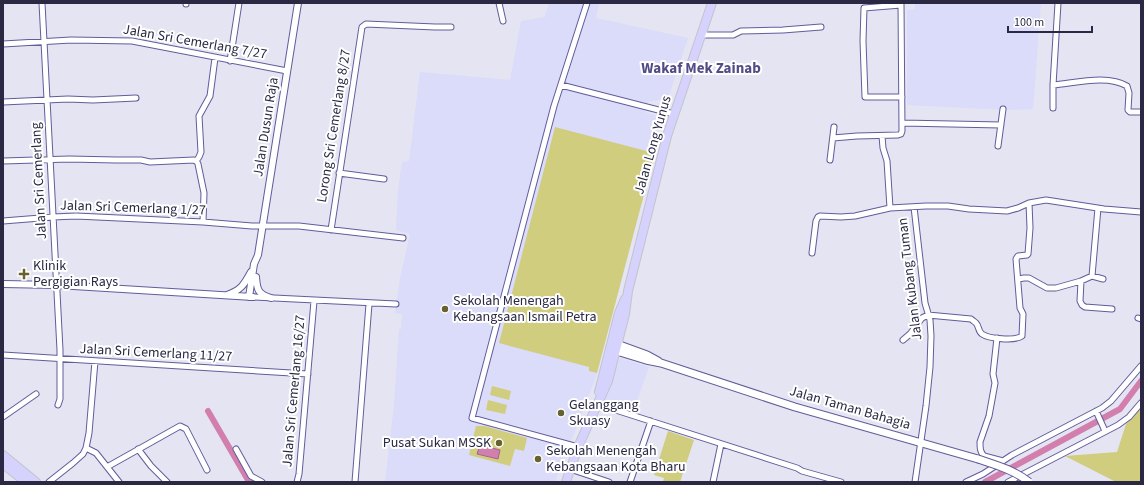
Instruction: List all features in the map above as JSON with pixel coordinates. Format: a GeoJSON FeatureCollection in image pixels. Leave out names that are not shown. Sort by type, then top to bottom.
{"type":"FeatureCollection","features":[{"type":"Feature","properties":{"kind":"main road","name":"Jalan Long Yunus"},"geometry":{"type":"LineString","coordinates":[[566,482],[578,446],[597,404],[602,377],[625,314],[628,291],[667,136],[712,4]]}},
{"type":"Feature","properties":{"kind":"main road","name":"Jalan Taman Bahagia"},"geometry":{"type":"LineString","coordinates":[[613,346],[648,355],[661,363],[795,407],[978,459],[1017,473],[1029,482]]}},
{"type":"Feature","properties":{"kind":"main road"},"geometry":{"type":"LineString","coordinates":[[3,455],[36,482]]}},
{"type":"Feature","properties":{"kind":"main road"},"geometry":{"type":"LineString","coordinates":[[3,464],[25,482]]}},
{"type":"Feature","properties":{"kind":"street","name":"Jalan Sri Cemerlang"},"geometry":{"type":"LineString","coordinates":[[42,3],[60,359],[60,399],[58,405]]}},
{"type":"Feature","properties":{"kind":"street"},"geometry":{"type":"LineString","coordinates":[[230,60],[240,3]]}},
{"type":"Feature","properties":{"kind":"street","name":"Jalan Dusun Raja"},"geometry":{"type":"LineString","coordinates":[[251,297],[256,277],[262,226],[298,3]]}},
{"type":"Feature","properties":{"kind":"street"},"geometry":{"type":"LineString","coordinates":[[499,3],[503,21]]}},
{"type":"Feature","properties":{"kind":"street"},"geometry":{"type":"LineString","coordinates":[[578,446],[472,418],[554,106],[587,3]]}},
{"type":"Feature","properties":{"kind":"street"},"geometry":{"type":"LineString","coordinates":[[1053,108],[1058,3]]}},
{"type":"Feature","properties":{"kind":"street"},"geometry":{"type":"LineString","coordinates":[[833,138],[900,135],[902,133],[902,97],[901,4],[864,8],[863,41],[865,96],[902,97]]}},
{"type":"Feature","properties":{"kind":"street","name":"Lorong Sri Cemerlang 8/27"},"geometry":{"type":"LineString","coordinates":[[331,230],[361,29],[366,24],[435,28],[450,27]]}},
{"type":"Feature","properties":{"kind":"street"},"geometry":{"type":"LineString","coordinates":[[702,35],[733,35],[741,31],[822,27]]}},
{"type":"Feature","properties":{"kind":"street","name":"Jalan Sri Cemerlang 7/27"},"geometry":{"type":"LineString","coordinates":[[3,44],[72,40],[132,41],[287,71]]}},
{"type":"Feature","properties":{"kind":"street"},"geometry":{"type":"LineString","coordinates":[[196,161],[201,152],[199,116],[210,96],[215,58]]}},
{"type":"Feature","properties":{"kind":"street"},"geometry":{"type":"LineString","coordinates":[[1053,85],[1095,80],[1110,80],[1127,86],[1130,93],[1128,110],[1130,112],[1141,112]]}},
{"type":"Feature","properties":{"kind":"street"},"geometry":{"type":"LineString","coordinates":[[561,85],[674,114]]}},
{"type":"Feature","properties":{"kind":"street"},"geometry":{"type":"LineString","coordinates":[[3,102],[68,98],[93,100],[136,98]]}},
{"type":"Feature","properties":{"kind":"street"},"geometry":{"type":"LineString","coordinates":[[998,146],[1003,109]]}},
{"type":"Feature","properties":{"kind":"street"},"geometry":{"type":"LineString","coordinates":[[902,123],[1001,125]]}},
{"type":"Feature","properties":{"kind":"street"},"geometry":{"type":"LineString","coordinates":[[830,160],[834,127]]}},
{"type":"Feature","properties":{"kind":"street"},"geometry":{"type":"LineString","coordinates":[[882,136],[883,148],[887,161],[890,208]]}},
{"type":"Feature","properties":{"kind":"street"},"geometry":{"type":"LineString","coordinates":[[3,161],[50,158],[140,160],[150,162],[196,161]]}},
{"type":"Feature","properties":{"kind":"street"},"geometry":{"type":"LineString","coordinates":[[196,161],[198,164],[204,193],[203,222]]}},
{"type":"Feature","properties":{"kind":"street"},"geometry":{"type":"LineString","coordinates":[[339,173],[384,179]]}},
{"type":"Feature","properties":{"kind":"street"},"geometry":{"type":"LineString","coordinates":[[812,253],[816,221],[818,217],[822,216],[855,216],[890,208],[948,206],[969,209],[1007,211],[1029,203],[1046,200],[1098,208],[1141,212]]}},
{"type":"Feature","properties":{"kind":"street"},"geometry":{"type":"LineString","coordinates":[[903,340],[910,334],[922,318],[928,314],[971,319],[976,322],[982,334],[997,338],[1017,338],[1022,336],[1023,314],[1020,308],[1017,257],[1028,254],[1030,228],[1029,203]]}},
{"type":"Feature","properties":{"kind":"street","name":"Jalan Kubang Tuman"},"geometry":{"type":"LineString","coordinates":[[914,207],[925,303],[930,326],[930,367],[915,482]]}},
{"type":"Feature","properties":{"kind":"street"},"geometry":{"type":"LineString","coordinates":[[1092,276],[1098,208]]}},
{"type":"Feature","properties":{"kind":"street","name":"Jalan Sri Cemerlang 1/27"},"geometry":{"type":"LineString","coordinates":[[3,220],[76,216],[262,226],[299,226],[403,238]]}},
{"type":"Feature","properties":{"kind":"street","name":"Jalan Dusun Raja"},"geometry":{"type":"LineString","coordinates":[[251,297],[254,267],[258,254]]}},
{"type":"Feature","properties":{"kind":"street"},"geometry":{"type":"LineString","coordinates":[[223,296],[238,290],[243,286],[254,267]]}},
{"type":"Feature","properties":{"kind":"street"},"geometry":{"type":"LineString","coordinates":[[1018,279],[1029,278],[1047,288],[1056,288],[1081,281],[1092,276],[1103,279]]}},
{"type":"Feature","properties":{"kind":"street"},"geometry":{"type":"LineString","coordinates":[[256,277],[258,290],[260,293],[271,298]]}},
{"type":"Feature","properties":{"kind":"street"},"geometry":{"type":"LineString","coordinates":[[1081,281],[1080,301],[1082,305],[1086,307],[1112,309]]}},
{"type":"Feature","properties":{"kind":"street"},"geometry":{"type":"LineString","coordinates":[[3,284],[57,285],[223,296],[369,304],[396,304]]}},
{"type":"Feature","properties":{"kind":"street","name":"Jalan Sri Cemerlang 16/27"},"geometry":{"type":"LineString","coordinates":[[297,482],[299,474],[314,301]]}},
{"type":"Feature","properties":{"kind":"street"},"geometry":{"type":"LineString","coordinates":[[355,482],[369,304]]}},
{"type":"Feature","properties":{"kind":"street"},"geometry":{"type":"LineString","coordinates":[[997,338],[993,374],[994,383],[989,416],[980,447],[984,456],[1003,461]]}},
{"type":"Feature","properties":{"kind":"street","name":"Jalan Sri Cemerlang 11/27"},"geometry":{"type":"LineString","coordinates":[[3,355],[308,374]]}},
{"type":"Feature","properties":{"kind":"street"},"geometry":{"type":"LineString","coordinates":[[49,482],[74,463],[83,454],[86,448],[89,433],[95,361]]}},
{"type":"Feature","properties":{"kind":"street"},"geometry":{"type":"LineString","coordinates":[[966,482],[983,474],[1003,461],[1097,413],[1111,401],[1141,366]]}},
{"type":"Feature","properties":{"kind":"street"},"geometry":{"type":"LineString","coordinates":[[3,417],[36,394]]}},
{"type":"Feature","properties":{"kind":"street"},"geometry":{"type":"LineString","coordinates":[[597,404],[797,468],[802,471],[841,482]]}},
{"type":"Feature","properties":{"kind":"street"},"geometry":{"type":"LineString","coordinates":[[1008,482],[1118,425],[1129,417],[1141,404]]}},
{"type":"Feature","properties":{"kind":"street"},"geometry":{"type":"LineString","coordinates":[[1097,413],[1105,431]]}},
{"type":"Feature","properties":{"kind":"street"},"geometry":{"type":"LineString","coordinates":[[630,482],[651,421]]}},
{"type":"Feature","properties":{"kind":"street"},"geometry":{"type":"LineString","coordinates":[[107,467],[178,426],[182,426],[186,429],[207,470]]}},
{"type":"Feature","properties":{"kind":"street"},"geometry":{"type":"LineString","coordinates":[[713,482],[721,444]]}},
{"type":"Feature","properties":{"kind":"street"},"geometry":{"type":"LineString","coordinates":[[86,448],[96,453],[119,482]]}},
{"type":"Feature","properties":{"kind":"street"},"geometry":{"type":"LineString","coordinates":[[138,449],[151,466],[167,482]]}},
{"type":"Feature","properties":{"kind":"street"},"geometry":{"type":"LineString","coordinates":[[236,449],[251,476],[262,482]]}},
{"type":"Feature","properties":{"kind":"street"},"geometry":{"type":"LineString","coordinates":[[570,469],[609,482]]}},
{"type":"Feature","properties":{"kind":"shaded area"},"geometry":{"type":"Polygon","coordinates":[[[549,3],[599,3],[596,18],[688,38],[668,98],[648,102],[645,112],[657,116],[653,160],[596,377],[555,482],[385,482],[394,405],[399,329],[401,329],[402,314],[395,313],[400,279],[410,234],[396,230],[398,190],[402,162],[409,161],[420,72],[510,80],[521,21],[545,17],[549,3]]]}},
{"type":"Feature","properties":{"kind":"shaded area"},"geometry":{"type":"Polygon","coordinates":[[[915,3],[1041,3],[1033,109],[1007,110],[907,105],[907,10],[915,9],[915,3]]]}},
{"type":"Feature","properties":{"kind":"shaded area"},"geometry":{"type":"Polygon","coordinates":[[[555,127],[654,153],[597,373],[589,371],[589,367],[499,343],[555,127]]]}},
{"type":"Feature","properties":{"kind":"shaded area"},"geometry":{"type":"Polygon","coordinates":[[[620,358],[649,367],[633,412],[604,402],[620,358]]]}},
{"type":"Feature","properties":{"kind":"shaded area"},"geometry":{"type":"Polygon","coordinates":[[[492,386],[511,391],[509,400],[490,395],[492,386]]]}},
{"type":"Feature","properties":{"kind":"shaded area"},"geometry":{"type":"Polygon","coordinates":[[[488,400],[507,405],[505,414],[486,410],[488,400]]]}},
{"type":"Feature","properties":{"kind":"shaded area"},"geometry":{"type":"Polygon","coordinates":[[[1141,408],[1141,482],[1116,482],[1065,456],[1117,452],[1126,424],[1141,408]]]}},
{"type":"Feature","properties":{"kind":"shaded area","name":"Pusat Sukan MSSK"},"geometry":{"type":"Polygon","coordinates":[[[476,426],[485,426],[527,438],[524,451],[515,449],[510,466],[469,455],[476,426]]]}},
{"type":"Feature","properties":{"kind":"shaded area"},"geometry":{"type":"Polygon","coordinates":[[[668,431],[694,440],[680,482],[663,482],[664,478],[654,475],[668,431]]]}},
{"type":"Feature","properties":{"kind":"shaded area"},"geometry":{"type":"Polygon","coordinates":[[[480,445],[500,450],[498,459],[477,454],[480,445]]]}},
{"type":"Feature","properties":{"kind":"waterway"},"geometry":{"type":"LineString","coordinates":[[985,482],[1120,409],[1141,381]]}},
{"type":"Feature","properties":{"kind":"waterway"},"geometry":{"type":"LineString","coordinates":[[208,411],[248,480],[252,482]]}},
{"type":"Feature","properties":{"kind":"place","name":"Klinik Pergigian Rays"},"geometry":{"type":"Point","coordinates":[24,274]}},
{"type":"Feature","properties":{"kind":"place","name":"Sekolah Menengah Kebangsaan Ismail Petra"},"geometry":{"type":"Point","coordinates":[445,309]}},
{"type":"Feature","properties":{"kind":"place","name":"Gelanggang Skuasy"},"geometry":{"type":"Point","coordinates":[561,413]}},
{"type":"Feature","properties":{"kind":"place","name":"Pusat Sukan MSSK"},"geometry":{"type":"Point","coordinates":[499,443]}},
{"type":"Feature","properties":{"kind":"place","name":"Sekolah Menengah Kebangsaan Kota Bharu"},"geometry":{"type":"Point","coordinates":[538,459]}},
{"type":"Feature","properties":{"kind":"district","name":"Wakaf Mek Zainab"},"geometry":{"type":"Point","coordinates":[701,68]}}]}
